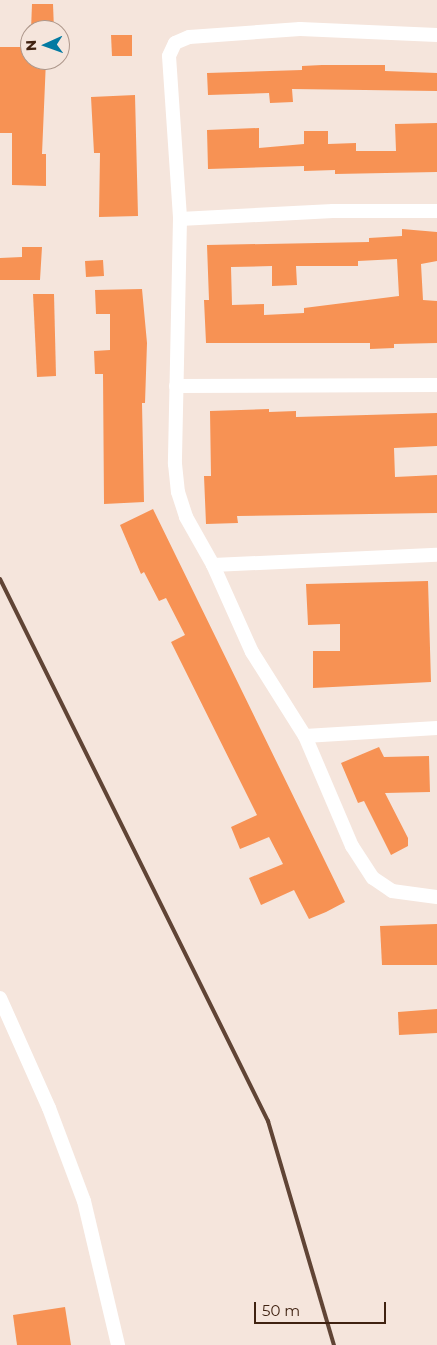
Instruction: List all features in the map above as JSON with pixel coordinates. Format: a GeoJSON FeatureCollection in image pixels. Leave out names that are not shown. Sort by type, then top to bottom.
{"type":"FeatureCollection","features":[{"type":"Feature","properties":{"kind":"street"},"geometry":{"type":"LineString","coordinates":[[437,35],[300,29],[189,37],[175,43],[169,56],[180,220],[176,386],[178,492],[186,517],[213,565],[252,652],[305,736],[352,846],[373,878],[392,891],[437,897]]}},
{"type":"Feature","properties":{"kind":"street"},"geometry":{"type":"LineString","coordinates":[[180,220],[333,211],[437,211]]}},
{"type":"Feature","properties":{"kind":"street"},"geometry":{"type":"LineString","coordinates":[[176,386],[437,385]]}},
{"type":"Feature","properties":{"kind":"street"},"geometry":{"type":"LineString","coordinates":[[213,565],[437,555]]}},
{"type":"Feature","properties":{"kind":"street"},"geometry":{"type":"LineString","coordinates":[[305,736],[437,728]]}},
{"type":"Feature","properties":{"kind":"street"},"geometry":{"type":"LineString","coordinates":[[0,998],[49,1108],[84,1201],[118,1345]]}},
{"type":"Feature","properties":{"kind":"building"},"geometry":{"type":"Polygon","coordinates":[[[32,4],[53,4],[54,20],[31,20],[32,4]]]}},
{"type":"Feature","properties":{"kind":"building"},"geometry":{"type":"Polygon","coordinates":[[[111,35],[132,35],[132,56],[112,56],[111,35]]]}},
{"type":"Feature","properties":{"kind":"building"},"geometry":{"type":"Polygon","coordinates":[[[0,47],[20,47],[20,70],[46,70],[42,154],[46,154],[46,186],[12,185],[12,133],[0,133],[0,47]]]}},
{"type":"Feature","properties":{"kind":"building"},"geometry":{"type":"Polygon","coordinates":[[[385,65],[385,71],[437,73],[437,91],[292,89],[293,102],[270,103],[269,93],[208,95],[207,73],[302,70],[302,66],[385,65]]]}},
{"type":"Feature","properties":{"kind":"building"},"geometry":{"type":"Polygon","coordinates":[[[135,95],[138,216],[99,217],[100,153],[94,153],[91,97],[135,95]]]}},
{"type":"Feature","properties":{"kind":"building"},"geometry":{"type":"Polygon","coordinates":[[[437,123],[437,172],[335,174],[335,170],[304,171],[304,166],[208,169],[207,130],[259,128],[259,148],[304,144],[304,131],[328,131],[328,144],[356,143],[356,151],[396,151],[395,124],[437,123]]]}},
{"type":"Feature","properties":{"kind":"building"},"geometry":{"type":"Polygon","coordinates":[[[402,229],[437,232],[437,261],[421,264],[423,300],[437,301],[437,343],[394,344],[394,348],[370,349],[370,343],[206,343],[204,300],[209,300],[207,245],[369,242],[369,238],[402,236],[402,229]],[[397,259],[358,261],[358,266],[296,266],[297,285],[272,286],[272,266],[231,267],[232,305],[264,304],[264,315],[304,313],[304,308],[399,296],[397,259]]]}},
{"type":"Feature","properties":{"kind":"building"},"geometry":{"type":"Polygon","coordinates":[[[22,247],[42,247],[40,280],[0,280],[0,258],[22,257],[22,247]]]}},
{"type":"Feature","properties":{"kind":"building"},"geometry":{"type":"Polygon","coordinates":[[[103,260],[104,276],[86,277],[85,261],[103,260]]]}},
{"type":"Feature","properties":{"kind":"building"},"geometry":{"type":"Polygon","coordinates":[[[142,289],[147,343],[145,403],[142,403],[144,502],[104,504],[103,374],[95,374],[94,351],[110,350],[110,314],[96,314],[95,290],[142,289]]]}},
{"type":"Feature","properties":{"kind":"building"},"geometry":{"type":"Polygon","coordinates":[[[33,294],[54,294],[56,376],[37,377],[33,294]]]}},
{"type":"Feature","properties":{"kind":"building"},"geometry":{"type":"Polygon","coordinates":[[[269,409],[269,412],[296,411],[296,417],[437,413],[437,446],[394,448],[395,477],[437,475],[437,513],[237,516],[238,523],[206,524],[204,476],[211,476],[210,411],[269,409]]]}},
{"type":"Feature","properties":{"kind":"building"},"geometry":{"type":"Polygon","coordinates":[[[153,509],[345,902],[309,919],[294,890],[261,905],[249,878],[283,864],[269,837],[240,849],[231,827],[257,815],[171,642],[185,635],[166,598],[159,601],[144,572],[141,574],[120,525],[153,509]]]}},
{"type":"Feature","properties":{"kind":"building"},"geometry":{"type":"Polygon","coordinates":[[[428,581],[431,682],[313,688],[313,651],[340,651],[340,624],[308,625],[306,584],[428,581]]]}},
{"type":"Feature","properties":{"kind":"building"},"geometry":{"type":"Polygon","coordinates":[[[379,747],[384,757],[429,756],[430,792],[385,793],[408,838],[408,846],[391,855],[364,801],[358,803],[341,763],[379,747]]]}},
{"type":"Feature","properties":{"kind":"building"},"geometry":{"type":"Polygon","coordinates":[[[437,924],[437,965],[382,965],[380,926],[437,924]]]}},
{"type":"Feature","properties":{"kind":"building"},"geometry":{"type":"Polygon","coordinates":[[[437,1009],[437,1033],[399,1035],[398,1012],[437,1009]]]}},
{"type":"Feature","properties":{"kind":"building"},"geometry":{"type":"Polygon","coordinates":[[[65,1307],[71,1345],[17,1345],[13,1315],[65,1307]]]}},
{"type":"Feature","properties":{"kind":"railway"},"geometry":{"type":"LineString","coordinates":[[0,579],[268,1121],[334,1345]]}}]}
